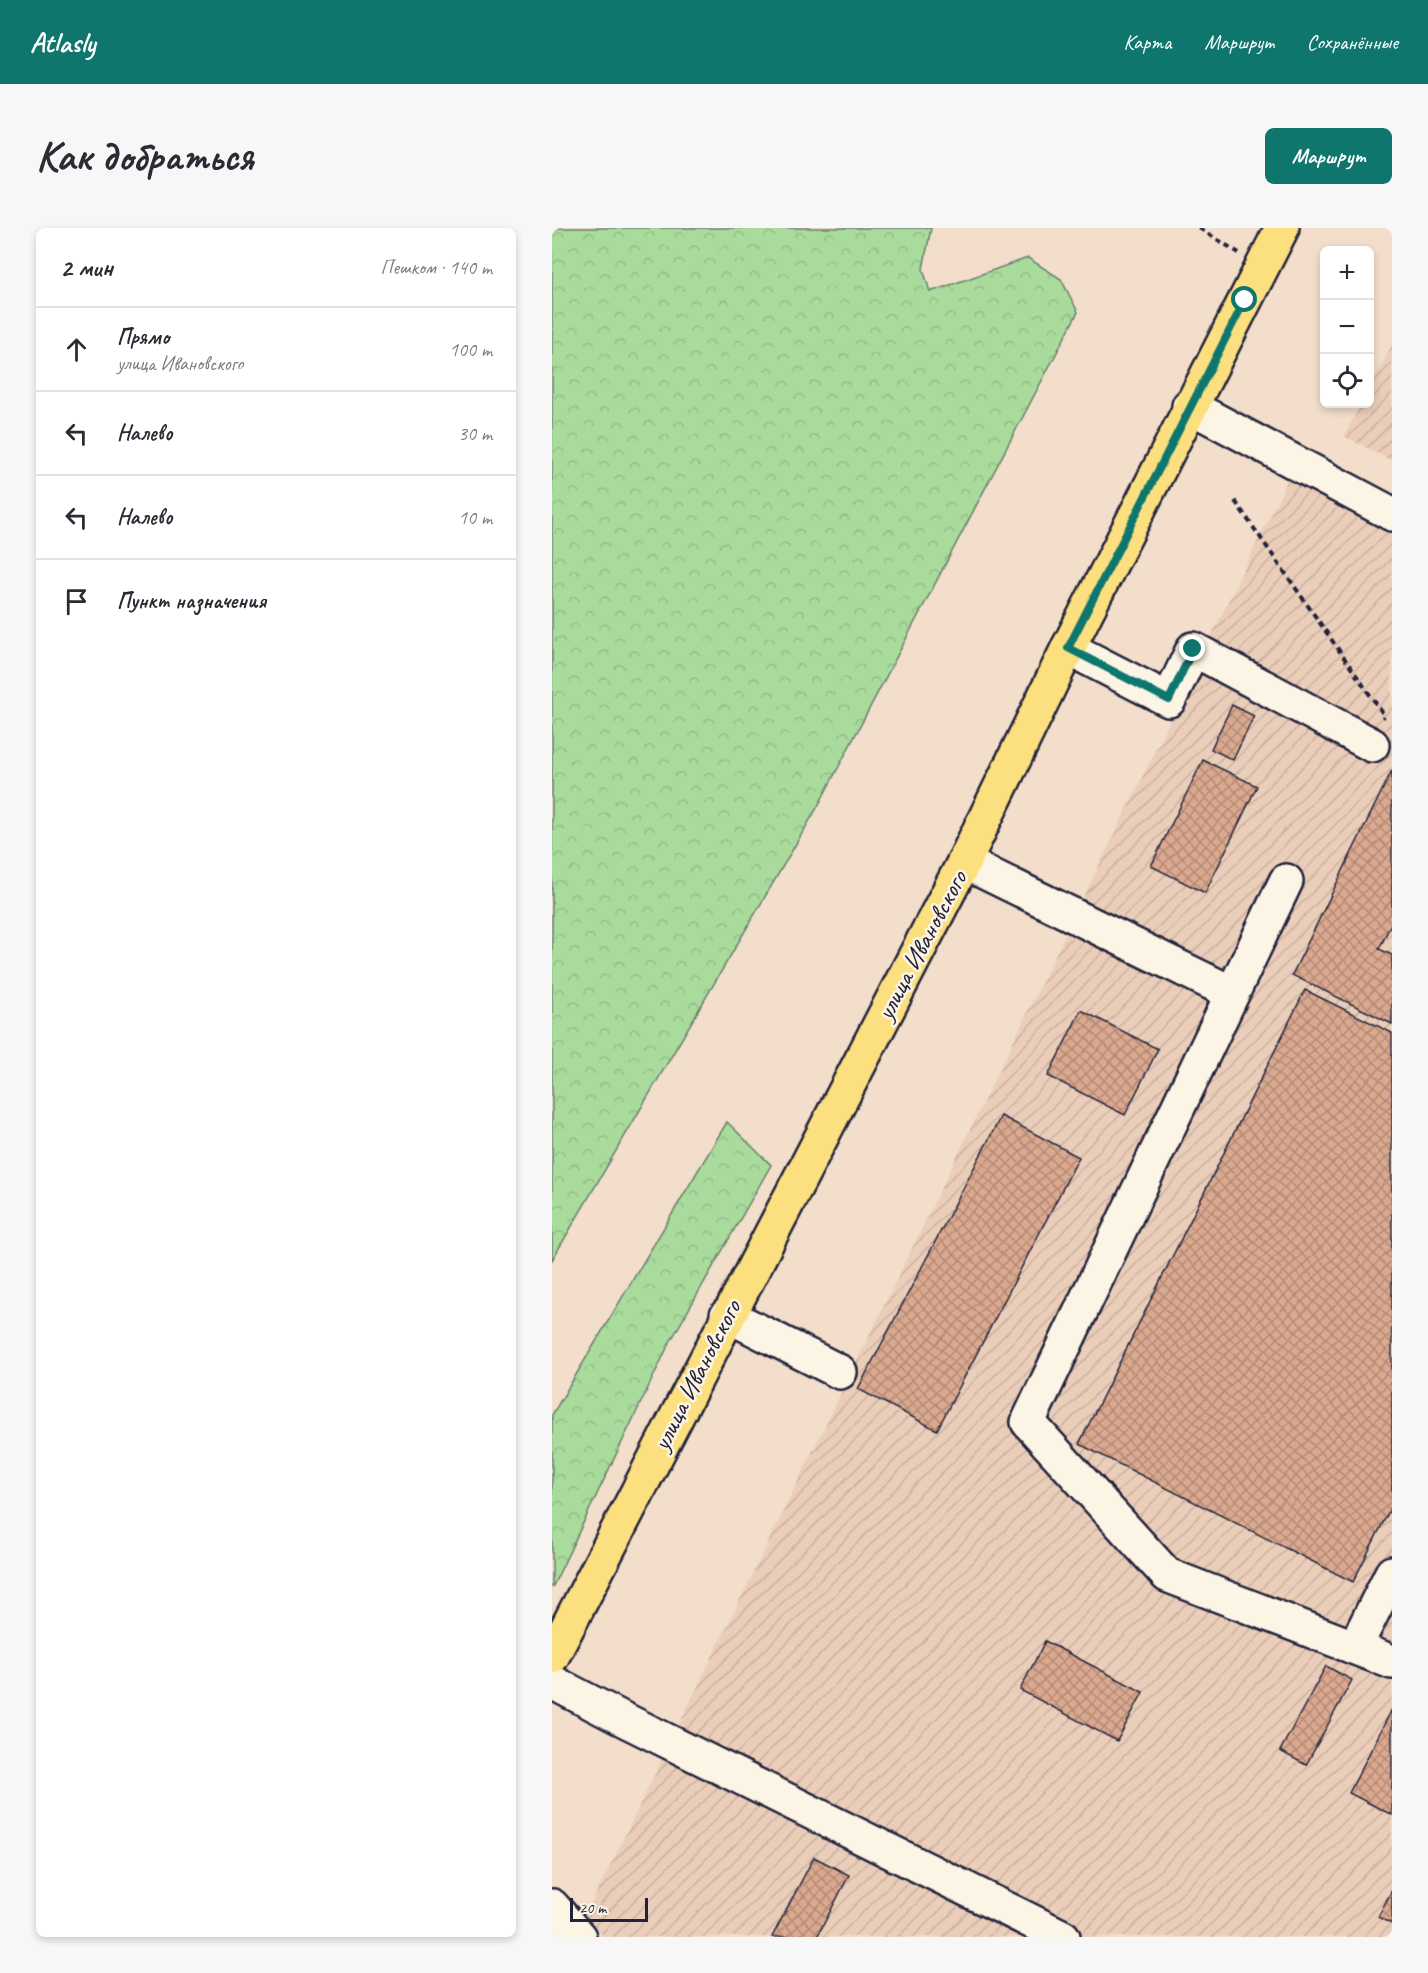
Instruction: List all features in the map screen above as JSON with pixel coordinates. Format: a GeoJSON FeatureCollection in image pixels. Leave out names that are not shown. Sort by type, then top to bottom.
{"type":"FeatureCollection","features":[{"type":"Feature","properties":{"kind":"main road","name":"улица Ивановского"},"geometry":{"type":"LineString","coordinates":[[552,1657],[727,1315],[964,862],[1189,406],[1282,228]]}},
{"type":"Feature","properties":{"kind":"street"},"geometry":{"type":"LineString","coordinates":[[1189,406],[1392,514]]}},
{"type":"Feature","properties":{"kind":"street"},"geometry":{"type":"LineString","coordinates":[[1068,648],[1169,700],[1193,649],[1372,745]]}},
{"type":"Feature","properties":{"kind":"street"},"geometry":{"type":"LineString","coordinates":[[964,862],[1232,993]]}},
{"type":"Feature","properties":{"kind":"street"},"geometry":{"type":"LineString","coordinates":[[1286,881],[1028,1422],[1167,1575],[1392,1662]]}},
{"type":"Feature","properties":{"kind":"street"},"geometry":{"type":"LineString","coordinates":[[727,1315],[840,1372]]}},
{"type":"Feature","properties":{"kind":"street"},"geometry":{"type":"LineString","coordinates":[[1355,1647],[1392,1573]]}},
{"type":"Feature","properties":{"kind":"street"},"geometry":{"type":"LineString","coordinates":[[552,1682],[1063,1937]]}},
{"type":"Feature","properties":{"kind":"street"},"geometry":{"type":"LineString","coordinates":[[552,1906],[579,1937]]}},
{"type":"Feature","properties":{"kind":"path"},"geometry":{"type":"LineString","coordinates":[[1199,228],[1234,251],[1263,264]]}},
{"type":"Feature","properties":{"kind":"path"},"geometry":{"type":"LineString","coordinates":[[1235,501],[1384,715],[1372,745]]}},
{"type":"Feature","properties":{"kind":"shaded area"},"geometry":{"type":"Polygon","coordinates":[[[1392,345],[1392,461],[1344,436],[1359,408],[1374,408],[1374,379],[1392,345]]]}},
{"type":"Feature","properties":{"kind":"shaded area"},"geometry":{"type":"Polygon","coordinates":[[[1290,475],[1392,526],[1392,1937],[604,1937],[585,1917],[1290,475]]]}},
{"type":"Feature","properties":{"kind":"green space"},"geometry":{"type":"Polygon","coordinates":[[[552,228],[931,228],[923,269],[930,292],[1028,258],[1061,279],[1078,312],[817,808],[552,1260],[552,228]]]}},
{"type":"Feature","properties":{"kind":"green space"},"geometry":{"type":"Polygon","coordinates":[[[727,1122],[771,1165],[669,1344],[552,1588],[552,1415],[727,1122]]]}},
{"type":"Feature","properties":{"kind":"building"},"geometry":{"type":"Polygon","coordinates":[[[1232,705],[1254,716],[1233,760],[1211,749],[1232,705]]]}},
{"type":"Feature","properties":{"kind":"building"},"geometry":{"type":"Polygon","coordinates":[[[1203,760],[1257,786],[1205,893],[1151,866],[1203,760]]]}},
{"type":"Feature","properties":{"kind":"building"},"geometry":{"type":"Polygon","coordinates":[[[1392,770],[1392,922],[1379,949],[1392,955],[1392,1024],[1292,975],[1392,770]]]}},
{"type":"Feature","properties":{"kind":"building"},"geometry":{"type":"Polygon","coordinates":[[[1305,990],[1392,1033],[1392,1505],[1353,1582],[1079,1444],[1305,990]]]}},
{"type":"Feature","properties":{"kind":"building"},"geometry":{"type":"Polygon","coordinates":[[[1081,1010],[1158,1049],[1125,1115],[1048,1076],[1081,1010]]]}},
{"type":"Feature","properties":{"kind":"building"},"geometry":{"type":"Polygon","coordinates":[[[1001,1116],[1079,1157],[937,1430],[858,1389],[1001,1116]]]}},
{"type":"Feature","properties":{"kind":"building"},"geometry":{"type":"Polygon","coordinates":[[[1045,1641],[1143,1692],[1117,1741],[1020,1690],[1045,1641]]]}},
{"type":"Feature","properties":{"kind":"building"},"geometry":{"type":"Polygon","coordinates":[[[1326,1666],[1352,1680],[1306,1765],[1280,1751],[1326,1666]]]}},
{"type":"Feature","properties":{"kind":"building"},"geometry":{"type":"Polygon","coordinates":[[[1392,1709],[1392,1815],[1349,1793],[1392,1709]]]}},
{"type":"Feature","properties":{"kind":"building"},"geometry":{"type":"Polygon","coordinates":[[[814,1857],[849,1875],[817,1937],[772,1937],[814,1857]]]}},
{"type":"Feature","properties":{"kind":"building"},"geometry":{"type":"Polygon","coordinates":[[[1392,1890],[1392,1924],[1378,1917],[1392,1890]]]}},
{"type":"Feature","properties":{"kind":"route"},"geometry":{"type":"LineString","coordinates":[[1193,649],[1169,700],[1068,648],[1189,406],[1245,300]]}}]}
